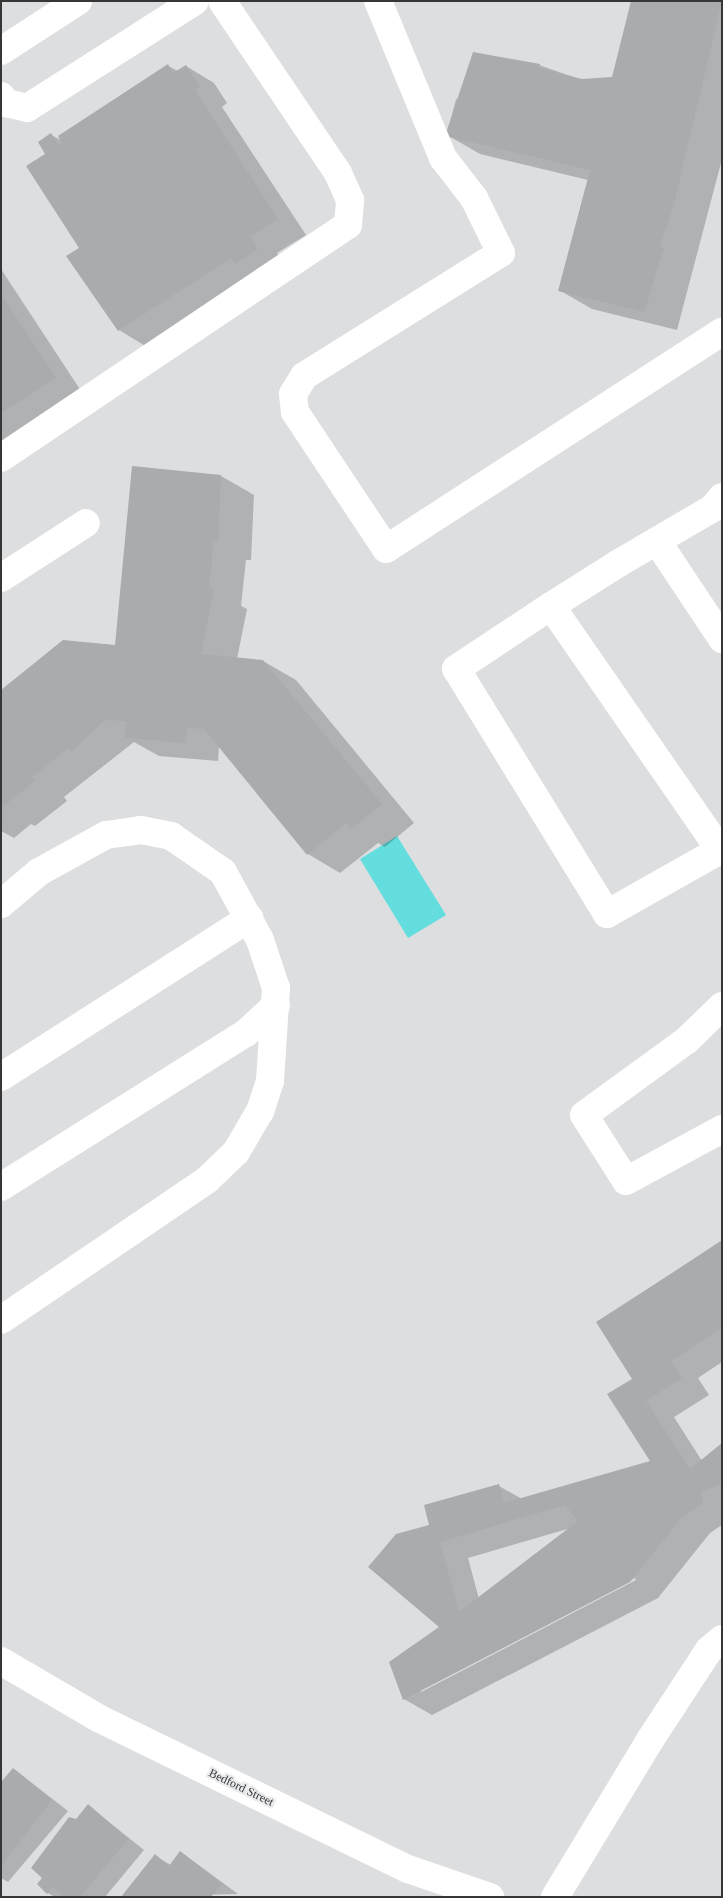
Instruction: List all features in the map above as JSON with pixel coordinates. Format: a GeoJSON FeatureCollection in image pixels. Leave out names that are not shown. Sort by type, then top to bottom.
{"type":"FeatureCollection","features":[{"type":"Feature","properties":{"kind":"main road"},"geometry":{"type":"LineString","coordinates":[[1,51],[78,1]]}},
{"type":"Feature","properties":{"kind":"main road"},"geometry":{"type":"LineString","coordinates":[[1,96],[6,103],[27,108],[195,1]]}},
{"type":"Feature","properties":{"kind":"main road"},"geometry":{"type":"LineString","coordinates":[[1,458],[348,225],[350,200],[338,173],[222,1]]}},
{"type":"Feature","properties":{"kind":"main road"},"geometry":{"type":"LineString","coordinates":[[378,1],[443,158],[474,198],[501,253],[304,376],[292,394],[295,412],[386,550],[722,332]]}},
{"type":"Feature","properties":{"kind":"main road"},"geometry":{"type":"LineString","coordinates":[[551,606],[720,850],[607,914],[456,669],[551,606],[713,508],[722,497]]}},
{"type":"Feature","properties":{"kind":"main road"},"geometry":{"type":"LineString","coordinates":[[1,578],[86,523]]}},
{"type":"Feature","properties":{"kind":"main road"},"geometry":{"type":"LineString","coordinates":[[657,541],[722,639]]}},
{"type":"Feature","properties":{"kind":"main road"},"geometry":{"type":"LineString","coordinates":[[1,904],[77,848],[106,835],[141,830],[171,836],[203,854],[223,872],[250,918],[273,969],[276,1005],[270,1081],[260,1112],[236,1152],[207,1180],[1,1320]]}},
{"type":"Feature","properties":{"kind":"main road"},"geometry":{"type":"LineString","coordinates":[[1,1077],[250,918]]}},
{"type":"Feature","properties":{"kind":"main road"},"geometry":{"type":"LineString","coordinates":[[1,1187],[246,1033],[276,1005]]}},
{"type":"Feature","properties":{"kind":"main road"},"geometry":{"type":"LineString","coordinates":[[719,1013],[687,1040],[584,1115],[626,1181],[722,1128]]}},
{"type":"Feature","properties":{"kind":"main road"},"geometry":{"type":"LineString","coordinates":[[556,1897],[650,1740],[709,1650],[722,1639]]}},
{"type":"Feature","properties":{"kind":"main road","name":"Bedford Street"},"geometry":{"type":"LineString","coordinates":[[3,1665],[98,1718],[399,1864],[490,1897]]}},
{"type":"Feature","properties":{"kind":"water"},"geometry":{"type":"Polygon","coordinates":[[[397,836],[446,915],[408,938],[360,859],[397,836]]]}},
{"type":"Feature","properties":{"kind":"building"},"geometry":{"type":"Polygon","coordinates":[[[631,1],[722,1],[674,204],[660,247],[664,248],[644,312],[558,291],[590,170],[445,136],[473,52],[540,64],[539,68],[582,79],[612,77],[631,1]]]}},
{"type":"Feature","properties":{"kind":"building"},"geometry":{"type":"Polygon","coordinates":[[[168,64],[173,73],[186,65],[200,87],[195,90],[278,219],[250,237],[258,249],[235,264],[231,258],[118,331],[66,256],[79,248],[26,166],[45,154],[38,142],[51,133],[59,145],[62,143],[58,136],[168,64]]]}},
{"type":"Feature","properties":{"kind":"building"},"geometry":{"type":"Polygon","coordinates":[[[1,294],[56,378],[1,413],[1,294]]]}},
{"type":"Feature","properties":{"kind":"building"},"geometry":{"type":"Polygon","coordinates":[[[132,466],[221,475],[218,542],[214,542],[209,586],[214,589],[201,654],[263,660],[382,804],[351,829],[346,823],[307,855],[204,729],[187,728],[186,743],[125,738],[126,721],[105,720],[71,752],[68,748],[32,777],[35,781],[1,808],[1,690],[63,640],[115,645],[132,466]]]}},
{"type":"Feature","properties":{"kind":"building"},"geometry":{"type":"Polygon","coordinates":[[[722,1241],[722,1328],[671,1361],[682,1378],[646,1401],[690,1469],[722,1443],[722,1484],[701,1491],[703,1503],[682,1517],[630,1582],[403,1700],[389,1662],[439,1627],[368,1567],[396,1534],[429,1525],[424,1505],[499,1484],[504,1503],[650,1461],[607,1394],[632,1379],[596,1322],[722,1241]],[[565,1505],[440,1542],[459,1612],[578,1521],[565,1505]]]}},
{"type":"Feature","properties":{"kind":"building"},"geometry":{"type":"Polygon","coordinates":[[[13,1768],[52,1800],[1,1866],[1,1782],[13,1768]]]}},
{"type":"Feature","properties":{"kind":"building"},"geometry":{"type":"Polygon","coordinates":[[[88,1804],[128,1839],[80,1897],[64,1897],[53,1887],[47,1894],[37,1884],[42,1878],[31,1868],[69,1817],[76,1819],[88,1804]]]}},
{"type":"Feature","properties":{"kind":"building"},"geometry":{"type":"Polygon","coordinates":[[[180,1851],[222,1884],[211,1897],[121,1897],[155,1854],[169,1866],[180,1851]]]}}]}
